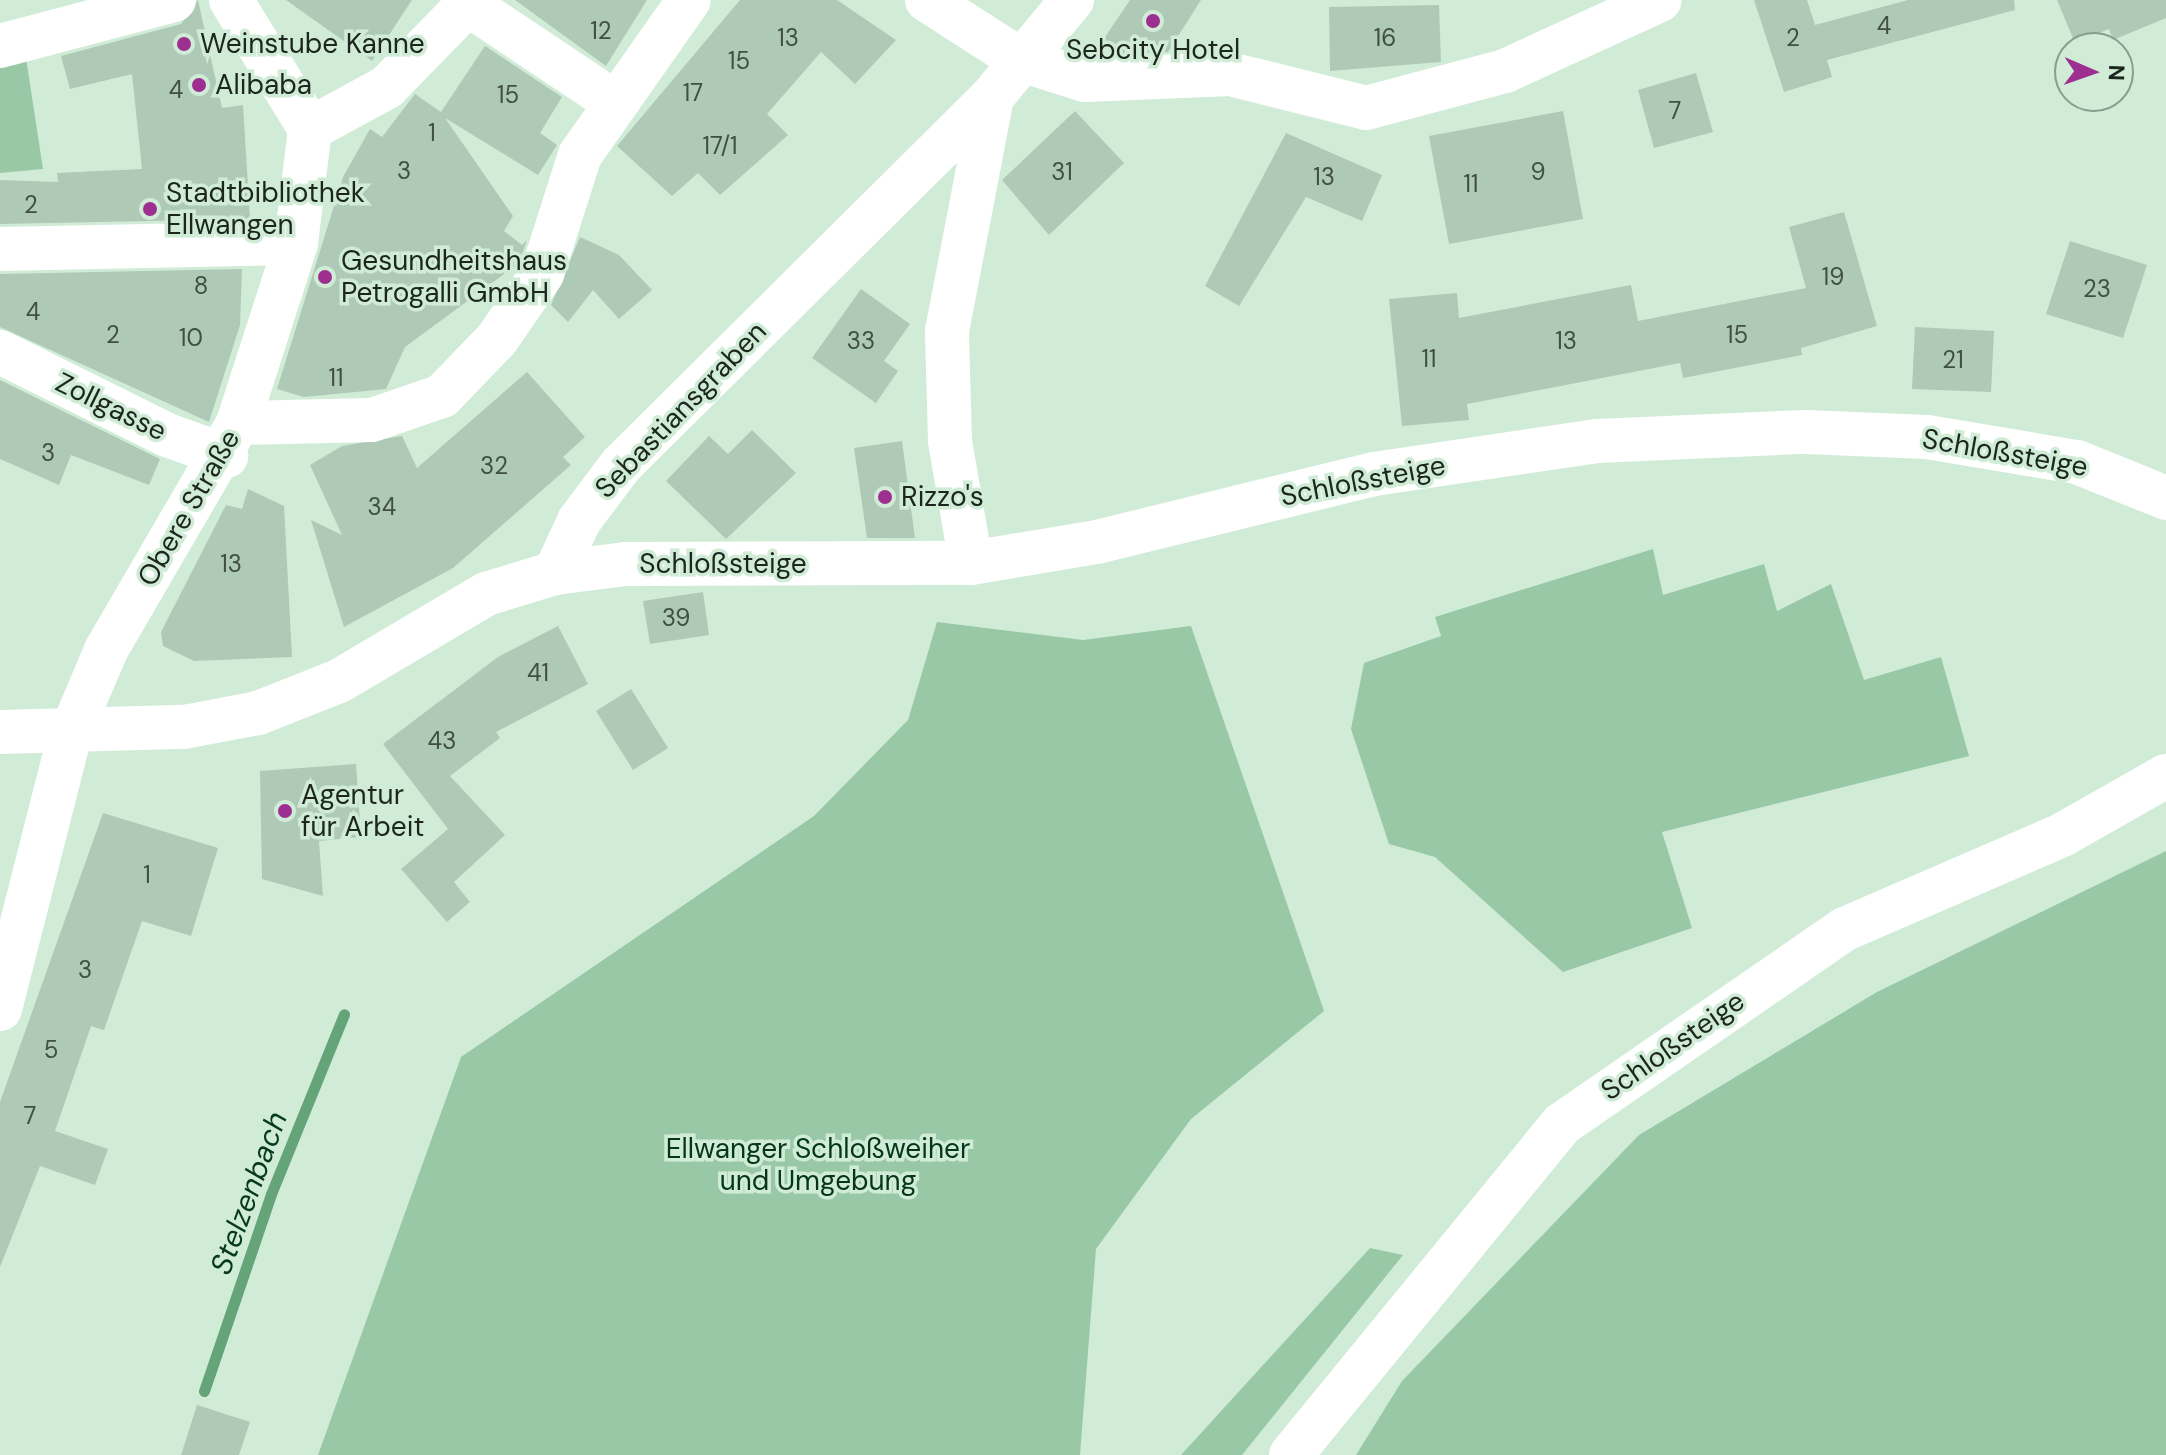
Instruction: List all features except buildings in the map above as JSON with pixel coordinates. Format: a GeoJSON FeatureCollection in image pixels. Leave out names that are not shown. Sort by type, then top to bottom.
{"type":"FeatureCollection","features":[{"type":"Feature","properties":{"kind":"street"},"geometry":{"type":"LineString","coordinates":[[0,46],[174,0]]}},
{"type":"Feature","properties":{"kind":"street"},"geometry":{"type":"LineString","coordinates":[[231,0],[310,129],[387,87],[470,3],[613,101]]}},
{"type":"Feature","properties":{"kind":"street"},"geometry":{"type":"LineString","coordinates":[[232,440],[372,420],[442,396],[497,339],[542,274],[580,155],[613,101],[689,0]]}},
{"type":"Feature","properties":{"kind":"street"},"geometry":{"type":"LineString","coordinates":[[927,0],[1019,59],[1085,80],[1230,74],[1366,108],[1505,71],[1660,0]]}},
{"type":"Feature","properties":{"kind":"street","name":"Sebastiansgraben"},"geometry":{"type":"LineString","coordinates":[[555,573],[579,521],[621,465],[992,97],[1019,59],[1072,0]]}},
{"type":"Feature","properties":{"kind":"street","name":"Sebastiansgraben"},"geometry":{"type":"LineString","coordinates":[[971,563],[950,441],[947,331],[992,97]]}},
{"type":"Feature","properties":{"kind":"street","name":"Obere Straße"},"geometry":{"type":"LineString","coordinates":[[0,1009],[70,735],[106,650],[232,440],[296,243],[310,129]]}},
{"type":"Feature","properties":{"kind":"street"},"geometry":{"type":"LineString","coordinates":[[0,249],[296,243]]}},
{"type":"Feature","properties":{"kind":"street","name":"Zollgasse"},"geometry":{"type":"LineString","coordinates":[[0,352],[167,435],[232,440]]}},
{"type":"Feature","properties":{"kind":"street","name":"Schloßsteige"},"geometry":{"type":"LineString","coordinates":[[555,573],[625,564],[971,563],[1097,542],[1374,474],[1597,441],[1806,432],[1927,437],[2077,462],[2166,498]]}},
{"type":"Feature","properties":{"kind":"street"},"geometry":{"type":"LineString","coordinates":[[0,732],[70,735],[258,713],[339,681],[486,594],[555,573]]}},
{"type":"Feature","properties":{"kind":"street","name":"Schloßsteige"},"geometry":{"type":"LineString","coordinates":[[1291,1455],[1562,1124],[1845,929],[2062,835],[2166,776]]}},
{"type":"Feature","properties":{"kind":"green space"},"geometry":{"type":"Polygon","coordinates":[[[26,58],[43,169],[0,173],[0,67],[26,58]]]}},
{"type":"Feature","properties":{"kind":"green space"},"geometry":{"type":"Polygon","coordinates":[[[1653,549],[1663,595],[1764,564],[1777,611],[1831,584],[1864,680],[1941,657],[1969,756],[1662,832],[1692,928],[1563,972],[1435,857],[1389,844],[1351,729],[1364,663],[1441,636],[1435,617],[1653,549]]]}},
{"type":"Feature","properties":{"kind":"green space","name":"Ellwanger Schloßweiher und Umgebung"},"geometry":{"type":"Polygon","coordinates":[[[937,622],[1083,640],[1191,626],[1324,1011],[1191,1119],[1096,1249],[1080,1455],[318,1455],[461,1057],[814,816],[908,720],[937,622]]]}},
{"type":"Feature","properties":{"kind":"green space"},"geometry":{"type":"Polygon","coordinates":[[[2166,851],[2166,1455],[1356,1455],[1402,1381],[1639,1135],[1877,992],[2166,851]]]}},
{"type":"Feature","properties":{"kind":"green space"},"geometry":{"type":"Polygon","coordinates":[[[1370,1248],[1403,1255],[1242,1455],[1181,1455],[1370,1248]]]}},
{"type":"Feature","properties":{"kind":"waterway","name":"Stelzenbach"},"geometry":{"type":"LineString","coordinates":[[204,1391],[271,1194],[344,1014]]}},
{"type":"Feature","properties":{"kind":"place","name":"Sebcity Hotel"},"geometry":{"type":"Point","coordinates":[1153,21]}},
{"type":"Feature","properties":{"kind":"place","name":"Weinstube Kanne"},"geometry":{"type":"Point","coordinates":[184,44]}},
{"type":"Feature","properties":{"kind":"place","name":"Alibaba"},"geometry":{"type":"Point","coordinates":[199,85]}},
{"type":"Feature","properties":{"kind":"place","name":"Stadtbibliothek Ellwangen"},"geometry":{"type":"Point","coordinates":[150,209]}},
{"type":"Feature","properties":{"kind":"place","name":"Gesundheitshaus Petrogalli GmbH"},"geometry":{"type":"Point","coordinates":[325,277]}},
{"type":"Feature","properties":{"kind":"place","name":"Rizzo's"},"geometry":{"type":"Point","coordinates":[885,497]}},
{"type":"Feature","properties":{"kind":"place","name":"Agentur für Arbeit"},"geometry":{"type":"Point","coordinates":[285,811]}}]}
